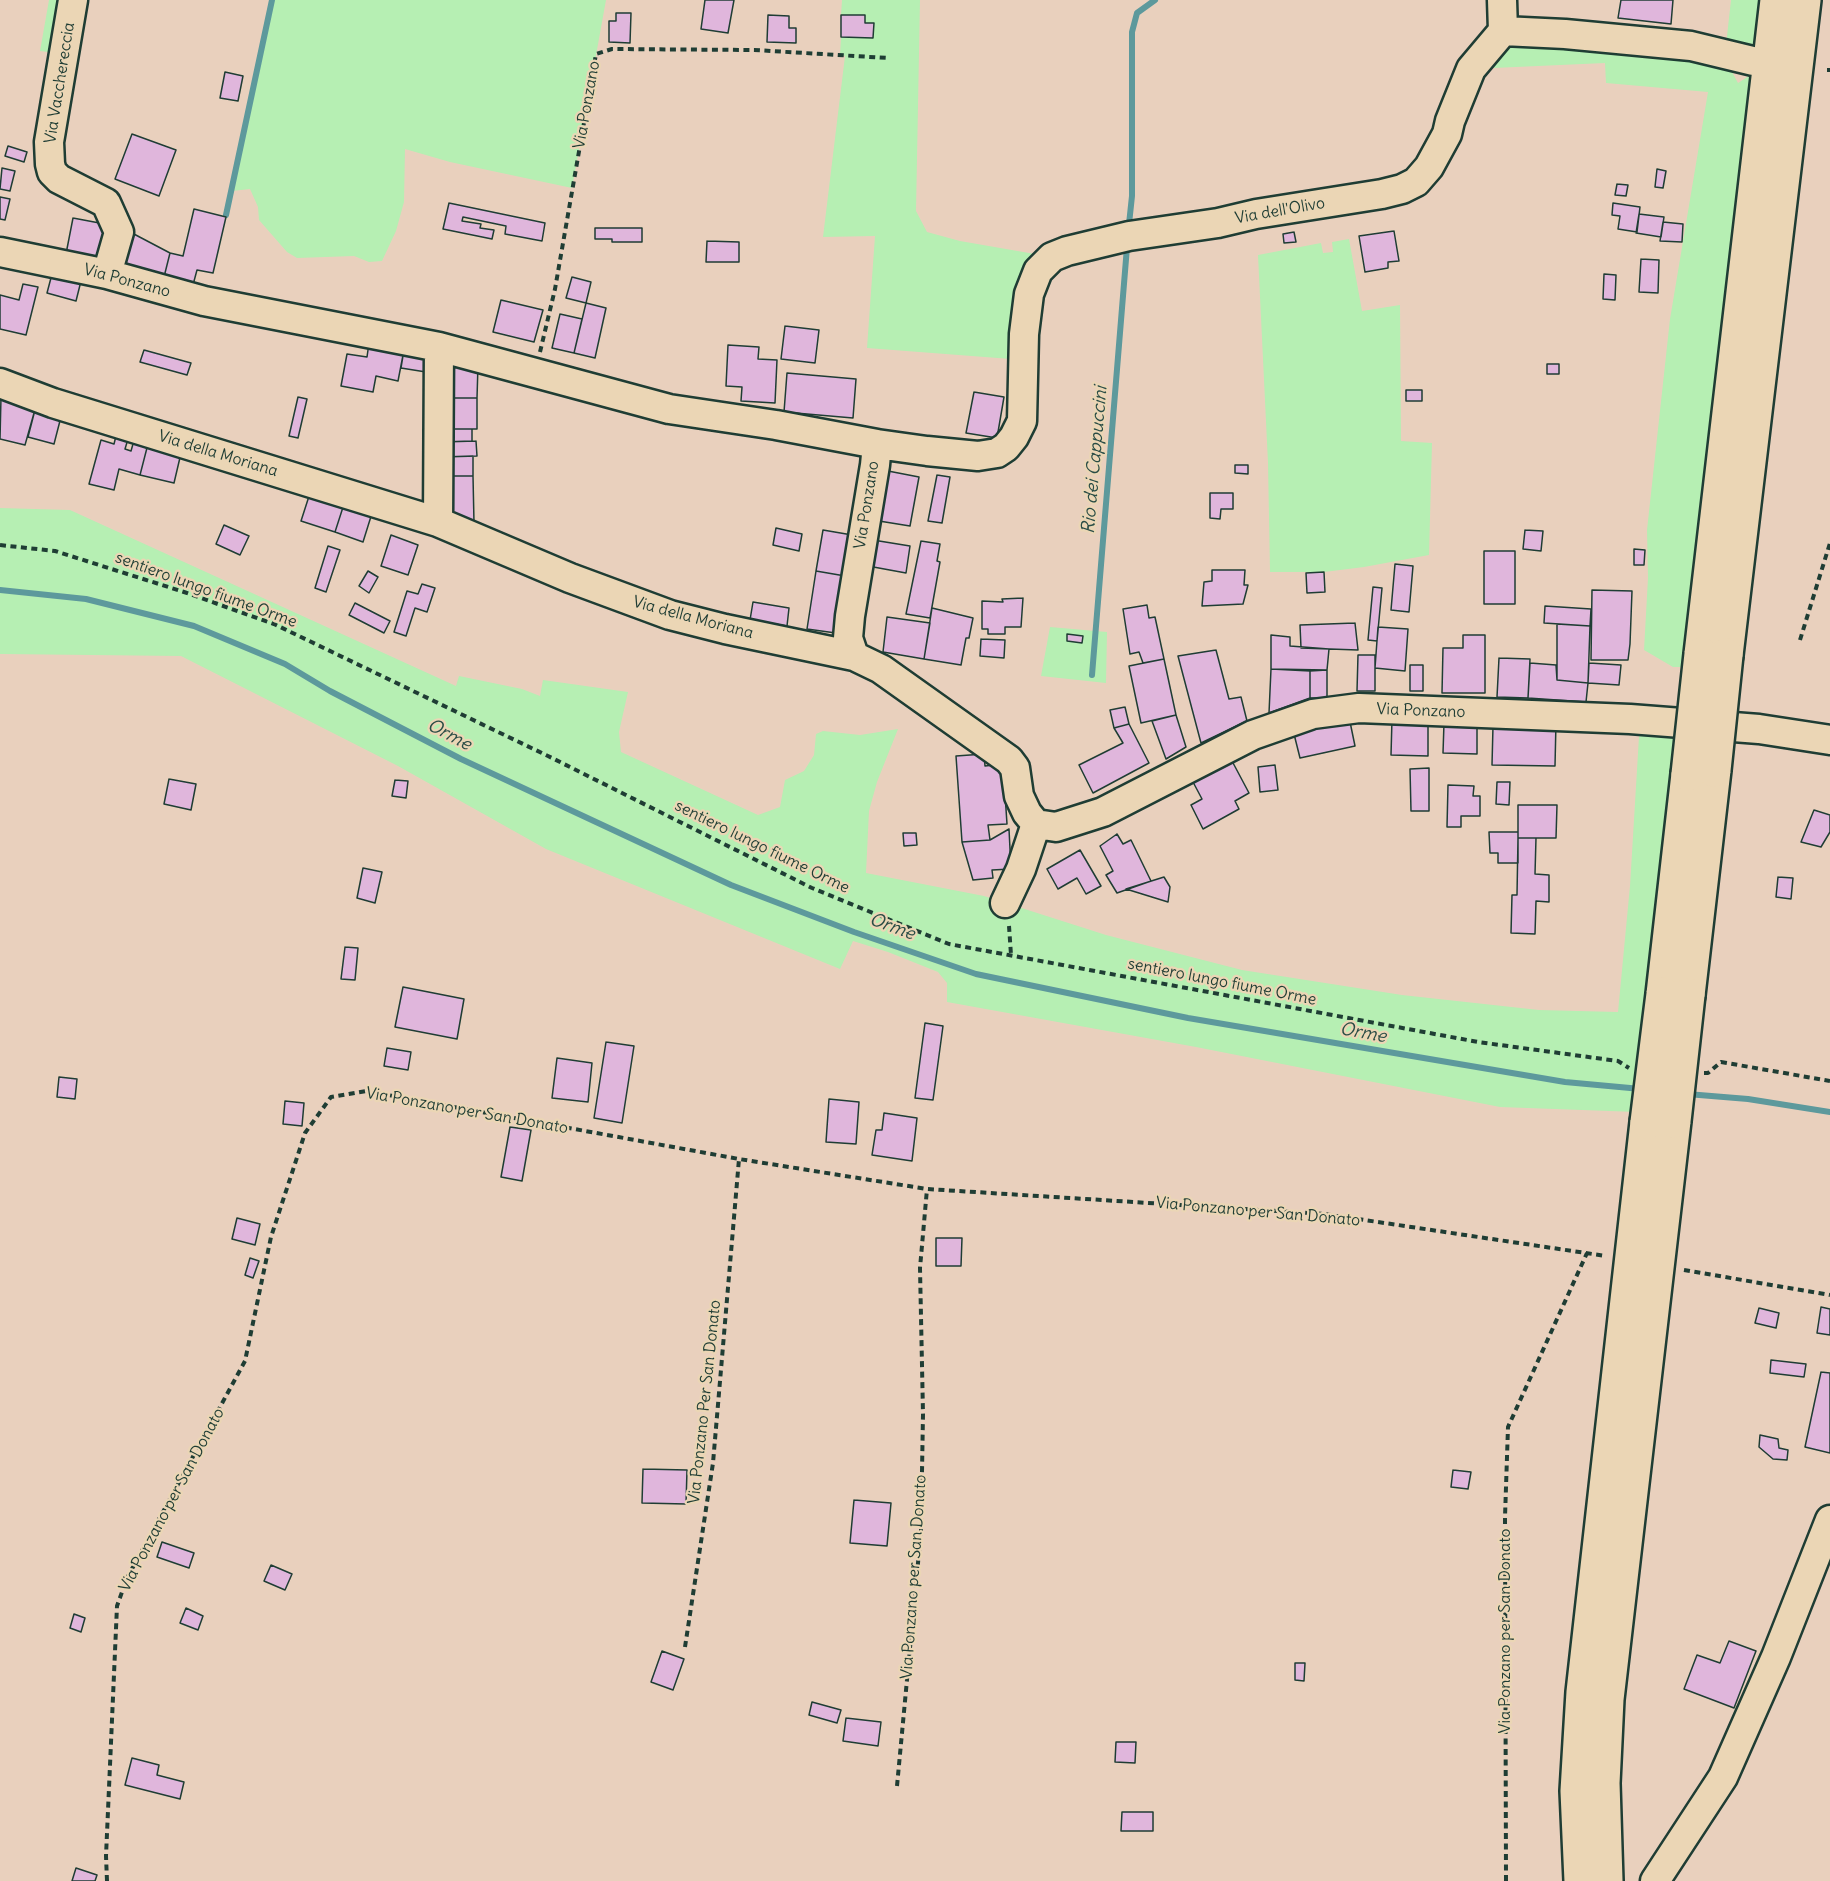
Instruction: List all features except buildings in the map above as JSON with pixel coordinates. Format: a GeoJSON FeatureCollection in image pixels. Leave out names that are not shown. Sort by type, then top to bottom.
{"type":"FeatureCollection","features":[{"type":"Feature","properties":{"kind":"highway"},"geometry":{"type":"LineString","coordinates":[[1606,1881],[1603,1784],[1607,1699],[1661,1122],[1714,654],[1778,0]]}},
{"type":"Feature","properties":{"kind":"highway"},"geometry":{"type":"LineString","coordinates":[[1714,654],[1804,0]]}},
{"type":"Feature","properties":{"kind":"highway"},"geometry":{"type":"LineString","coordinates":[[1581,1881],[1577,1791],[1583,1692],[1661,1122]]}},
{"type":"Feature","properties":{"kind":"street","name":"Via Vacchereccia"},"geometry":{"type":"LineString","coordinates":[[73,0],[49,142],[50,164],[52,172],[59,179],[106,203],[119,232],[107,274]]}},
{"type":"Feature","properties":{"kind":"street"},"geometry":{"type":"LineString","coordinates":[[1502,0],[1503,31],[1565,34],[1691,46],[1752,61]]}},
{"type":"Feature","properties":{"kind":"street","name":"Via dell'Olivo"},"geometry":{"type":"LineString","coordinates":[[877,444],[978,456],[997,453],[1006,447],[1014,438],[1022,420],[1024,334],[1029,294],[1038,271],[1052,257],[1067,251],[1129,236],[1382,194],[1402,189],[1416,182],[1429,167],[1447,134],[1471,69],[1503,31]]}},
{"type":"Feature","properties":{"kind":"street","name":"Via Ponzano"},"geometry":{"type":"LineString","coordinates":[[0,252],[107,274],[204,301],[439,347],[669,409],[776,425],[877,444],[850,616],[848,638],[854,656]]}},
{"type":"Feature","properties":{"kind":"street"},"geometry":{"type":"LineString","coordinates":[[438,522],[439,347]]}},
{"type":"Feature","properties":{"kind":"street","name":"Via della Moriana"},"geometry":{"type":"LineString","coordinates":[[0,383],[53,403],[438,522],[570,578],[670,615],[736,632],[854,656]]}},
{"type":"Feature","properties":{"kind":"street"},"geometry":{"type":"LineString","coordinates":[[854,656],[881,669],[1009,760],[1015,768],[1019,796],[1027,813],[1036,824],[1022,869],[1005,903]]}},
{"type":"Feature","properties":{"kind":"street","name":"Via Ponzano"},"geometry":{"type":"LineString","coordinates":[[1036,824],[1056,827],[1095,815],[1253,735],[1313,714],[1359,708],[1630,719],[1759,729],[1830,740]]}},
{"type":"Feature","properties":{"kind":"street"},"geometry":{"type":"LineString","coordinates":[[1655,1881],[1724,1777],[1776,1657],[1830,1520]]}},
{"type":"Feature","properties":{"kind":"path","name":"Via Ponzano"},"geometry":{"type":"LineString","coordinates":[[536,373],[555,289],[596,54],[612,49],[733,50],[888,58]]}},
{"type":"Feature","properties":{"kind":"path"},"geometry":{"type":"LineString","coordinates":[[1800,640],[1830,543]]}},
{"type":"Feature","properties":{"kind":"path","name":"sentiero lungo fiume Orme"},"geometry":{"type":"LineString","coordinates":[[0,545],[55,551],[184,592],[274,624],[548,756],[812,888],[949,944],[1478,1042],[1618,1061],[1634,1070]]}},
{"type":"Feature","properties":{"kind":"path"},"geometry":{"type":"LineString","coordinates":[[1005,903],[1011,956]]}},
{"type":"Feature","properties":{"kind":"path"},"geometry":{"type":"LineString","coordinates":[[1697,1072],[1708,1073],[1721,1062],[1830,1081]]}},
{"type":"Feature","properties":{"kind":"path","name":"Via Ponzano per San Donato"},"geometry":{"type":"LineString","coordinates":[[107,1881],[106,1856],[117,1606],[127,1578],[244,1361],[271,1237],[305,1133],[332,1097],[366,1091],[739,1159],[927,1189],[1324,1214],[1610,1257]]}},
{"type":"Feature","properties":{"kind":"path","name":"Via Ponzano Per San Donato"},"geometry":{"type":"LineString","coordinates":[[685,1647],[713,1463],[739,1159]]}},
{"type":"Feature","properties":{"kind":"path","name":"Via Ponzano per San Donato"},"geometry":{"type":"LineString","coordinates":[[897,1786],[921,1531],[923,1414],[920,1268],[927,1189]]}},
{"type":"Feature","properties":{"kind":"path","name":"Via Ponzano per San Donato"},"geometry":{"type":"LineString","coordinates":[[1506,1881],[1505,1517],[1508,1427],[1587,1253]]}},
{"type":"Feature","properties":{"kind":"path"},"geometry":{"type":"LineString","coordinates":[[1684,1270],[1830,1295]]}},
{"type":"Feature","properties":{"kind":"green space"},"geometry":{"type":"Polygon","coordinates":[[[49,0],[73,0],[64,54],[40,51],[49,0]]]}},
{"type":"Feature","properties":{"kind":"green space"},"geometry":{"type":"Polygon","coordinates":[[[272,0],[606,0],[572,188],[450,162],[405,149],[404,202],[396,231],[382,261],[369,262],[354,256],[297,258],[287,252],[259,220],[258,207],[250,189],[232,191],[272,0]]]}},
{"type":"Feature","properties":{"kind":"green space"},"geometry":{"type":"Polygon","coordinates":[[[842,0],[920,0],[916,211],[927,232],[960,241],[1052,257],[1024,360],[867,348],[875,236],[823,237],[845,56],[840,55],[841,37],[873,37],[874,23],[865,23],[865,15],[841,15],[842,0]]]}},
{"type":"Feature","properties":{"kind":"green space"},"geometry":{"type":"Polygon","coordinates":[[[1731,0],[1762,0],[1753,61],[1725,54],[1731,0]]]}},
{"type":"Feature","properties":{"kind":"green space"},"geometry":{"type":"Polygon","coordinates":[[[1503,31],[1691,46],[1731,70],[1738,83],[1755,72],[1685,667],[1673,667],[1644,650],[1648,578],[1647,530],[1670,319],[1708,92],[1606,83],[1605,63],[1471,69],[1503,31]]]}},
{"type":"Feature","properties":{"kind":"green space"},"geometry":{"type":"Polygon","coordinates":[[[1349,239],[1362,311],[1400,305],[1401,441],[1432,443],[1429,555],[1324,572],[1270,572],[1268,463],[1258,255],[1321,243],[1323,253],[1333,252],[1332,242],[1349,239]]]}},
{"type":"Feature","properties":{"kind":"green space"},"geometry":{"type":"Polygon","coordinates":[[[0,508],[70,510],[456,686],[459,676],[522,689],[540,696],[543,680],[628,692],[619,732],[621,752],[758,815],[780,807],[785,780],[804,771],[814,755],[816,734],[823,731],[860,735],[898,729],[877,782],[869,811],[866,873],[984,896],[1106,935],[1242,970],[1402,995],[1539,1010],[1618,1012],[1630,886],[1640,720],[1679,723],[1637,1112],[1500,1107],[1196,1047],[947,1002],[947,983],[938,972],[853,941],[840,969],[546,849],[398,766],[181,656],[0,654],[0,508]]]}},
{"type":"Feature","properties":{"kind":"green space"},"geometry":{"type":"Polygon","coordinates":[[[1050,627],[1107,632],[1106,683],[1041,676],[1050,627]]]}},
{"type":"Feature","properties":{"kind":"waterway"},"geometry":{"type":"LineString","coordinates":[[226,215],[272,0]]}},
{"type":"Feature","properties":{"kind":"waterway","name":"Rio dei Cappuccini"},"geometry":{"type":"LineString","coordinates":[[1129,224],[1132,196],[1132,32],[1137,13],[1155,0]]}},
{"type":"Feature","properties":{"kind":"waterway","name":"Rio dei Cappuccini"},"geometry":{"type":"LineString","coordinates":[[1092,675],[1127,247]]}},
{"type":"Feature","properties":{"kind":"waterway","name":"Orme"},"geometry":{"type":"LineString","coordinates":[[0,590],[86,599],[194,626],[285,664],[330,691],[461,759],[731,885],[854,932],[976,974],[1188,1018],[1565,1082],[1641,1089]]}},
{"type":"Feature","properties":{"kind":"waterway","name":"Orme"},"geometry":{"type":"LineString","coordinates":[[1687,1094],[1748,1099],[1830,1112]]}}]}
